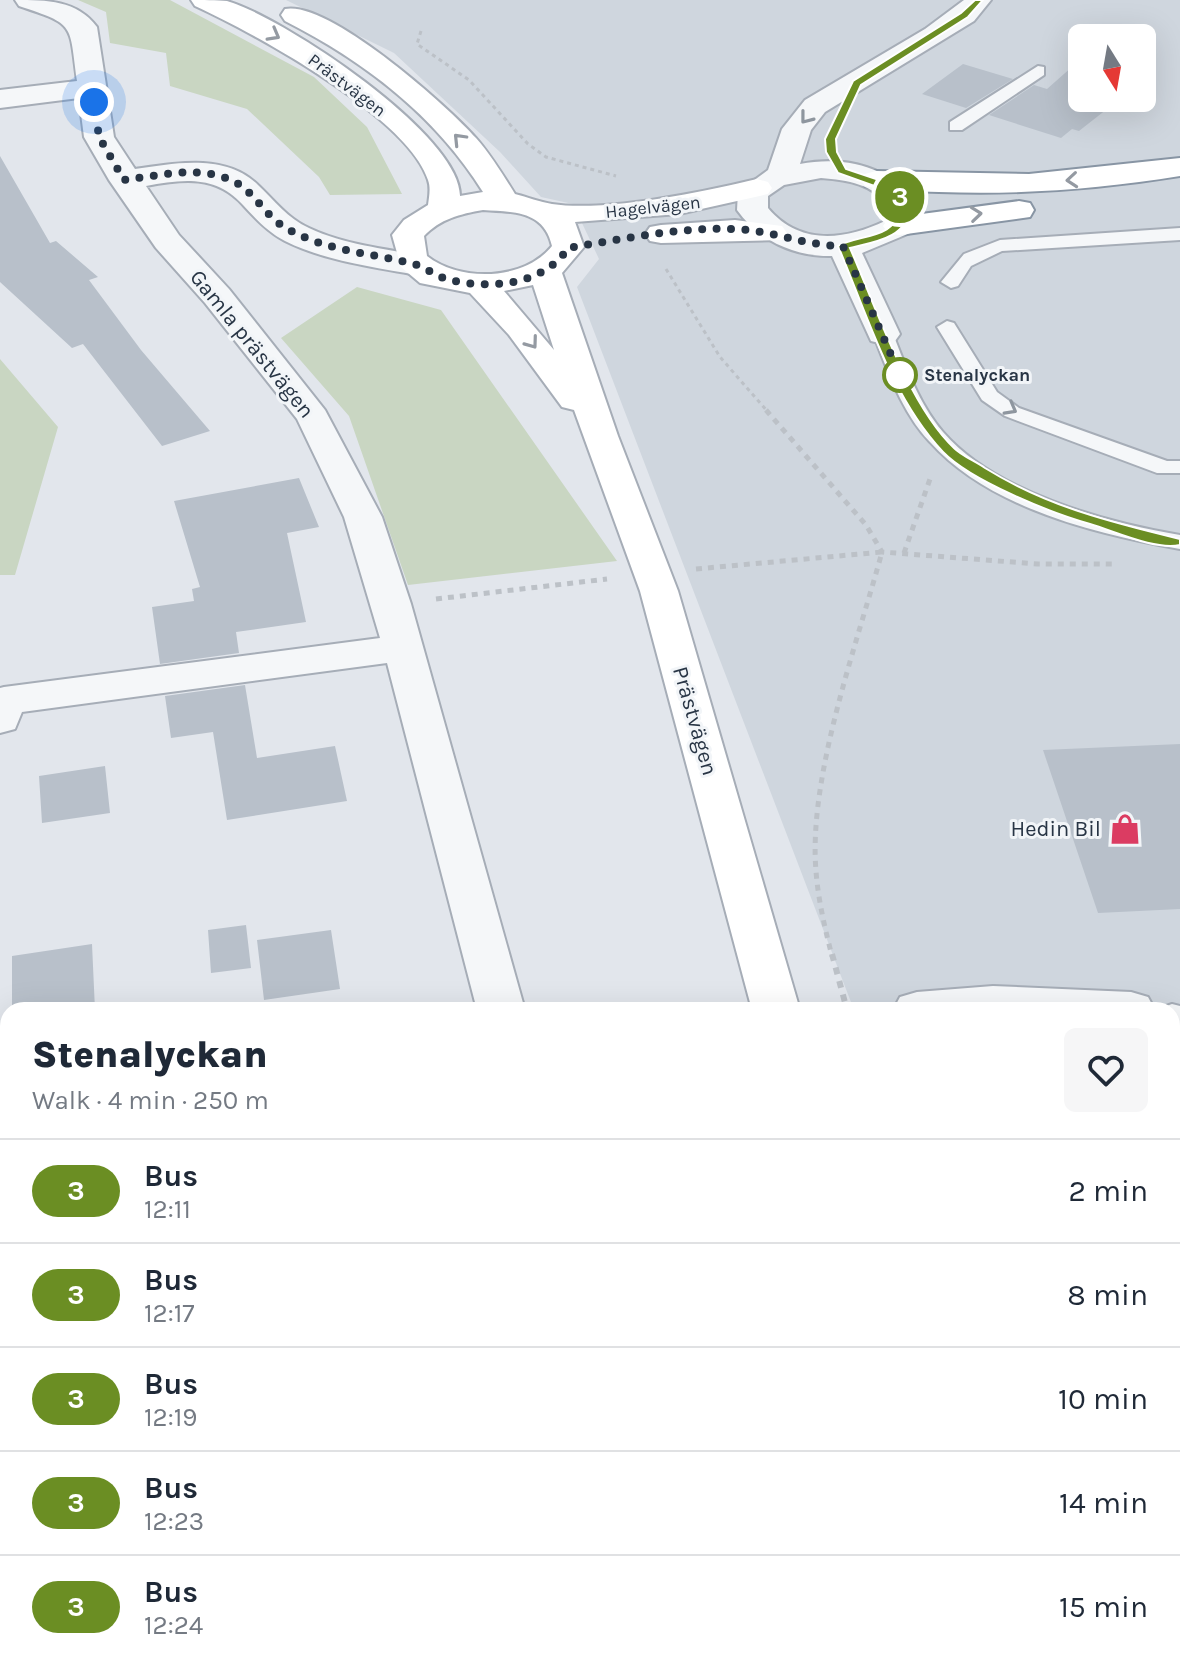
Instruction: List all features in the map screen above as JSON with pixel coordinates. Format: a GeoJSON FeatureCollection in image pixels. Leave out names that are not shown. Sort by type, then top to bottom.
{"type":"FeatureCollection","features":[{"type":"Feature","properties":{"kind":"main road","name":"Prästvägen"},"geometry":{"type":"LineString","coordinates":[[204,0],[310,56],[365,96],[417,142],[437,166],[445,193],[443,209]]}},
{"type":"Feature","properties":{"kind":"main road","name":"Prästvägen"},"geometry":{"type":"LineString","coordinates":[[264,0],[362,53],[414,92],[468,147],[505,202]]}},
{"type":"Feature","properties":{"kind":"main road"},"geometry":{"type":"LineString","coordinates":[[876,180],[975,186],[1064,181],[1180,167]]}},
{"type":"Feature","properties":{"kind":"main road","name":"Hagelvägen"},"geometry":{"type":"LineString","coordinates":[[547,213],[646,210],[707,202],[769,182]]}},
{"type":"Feature","properties":{"kind":"main road"},"geometry":{"type":"LineString","coordinates":[[899,226],[1022,209],[1164,199]]}},
{"type":"Feature","properties":{"kind":"main road"},"geometry":{"type":"LineString","coordinates":[[547,213],[505,202],[462,204],[443,209],[414,226],[406,246],[417,265],[444,278],[480,284],[504,283],[578,251]]}},
{"type":"Feature","properties":{"kind":"main road","name":"Prästvägen"},"geometry":{"type":"LineString","coordinates":[[547,213],[561,223],[578,251],[600,436],[659,591],[774,1002]]}},
{"type":"Feature","properties":{"kind":"main road","name":"Hagelvägen"},"geometry":{"type":"LineString","coordinates":[[578,251],[688,230],[771,233]]}},
{"type":"Feature","properties":{"kind":"main road","name":"Prästvägen"},"geometry":{"type":"LineString","coordinates":[[480,284],[521,328],[600,436]]}},
{"type":"Feature","properties":{"kind":"street","name":"Gamla prästvägen"},"geometry":{"type":"LineString","coordinates":[[28,0],[70,14],[83,27],[99,137],[124,180],[167,241],[217,296],[313,417],[363,517],[391,604],[499,1002]]}},
{"type":"Feature","properties":{"kind":"street"},"geometry":{"type":"LineString","coordinates":[[769,182],[821,169],[876,180],[890,188],[905,207],[899,226],[886,236],[843,246],[817,246],[771,233],[757,223],[750,211],[750,199],[769,182],[797,129],[815,106],[955,22],[978,0]]}},
{"type":"Feature","properties":{"kind":"street"},"geometry":{"type":"LineString","coordinates":[[842,171],[831,152],[833,134],[857,83]]}},
{"type":"Feature","properties":{"kind":"street"},"geometry":{"type":"LineString","coordinates":[[0,99],[92,88]]}},
{"type":"Feature","properties":{"kind":"street"},"geometry":{"type":"LineString","coordinates":[[124,180],[184,172],[217,175],[242,186],[282,227],[359,255],[417,265]]}},
{"type":"Feature","properties":{"kind":"street"},"geometry":{"type":"LineString","coordinates":[[318,240],[386,233],[414,226]]}},
{"type":"Feature","properties":{"kind":"street"},"geometry":{"type":"LineString","coordinates":[[843,246],[883,334]]}},
{"type":"Feature","properties":{"kind":"street"},"geometry":{"type":"LineString","coordinates":[[0,719],[4,701],[403,648]]}},
{"type":"Feature","properties":{"kind":"lane"},"geometry":{"type":"LineString","coordinates":[[956,126],[1038,71]]}},
{"type":"Feature","properties":{"kind":"lane"},"geometry":{"type":"LineString","coordinates":[[951,282],[956,269],[973,255],[1000,246],[1180,234]]}},
{"type":"Feature","properties":{"kind":"lane"},"geometry":{"type":"LineString","coordinates":[[947,327],[989,396],[1012,412],[1165,468],[1180,467]]}},
{"type":"Feature","properties":{"kind":"lane"},"geometry":{"type":"LineString","coordinates":[[883,334],[925,421],[964,463],[1002,484],[1095,523],[1180,542]]}},
{"type":"Feature","properties":{"kind":"path"},"geometry":{"type":"LineString","coordinates":[[421,31],[417,44],[469,80],[528,144],[546,157],[605,171],[625,186]]}},
{"type":"Feature","properties":{"kind":"path"},"geometry":{"type":"LineString","coordinates":[[666,268],[720,357],[866,525],[882,552],[829,745],[816,836],[816,871],[827,937],[845,1002]]}},
{"type":"Feature","properties":{"kind":"path"},"geometry":{"type":"LineString","coordinates":[[695,569],[882,552],[1038,564],[1127,564]]}},
{"type":"Feature","properties":{"kind":"path"},"geometry":{"type":"LineString","coordinates":[[391,604],[607,579]]}},
{"type":"Feature","properties":{"kind":"shaded area","name":"Stenalyckan"},"geometry":{"type":"Polygon","coordinates":[[[286,0],[1180,0],[1180,1002],[851,1002],[577,287],[599,259],[573,204],[541,197],[500,152],[394,53],[286,0]]]}},
{"type":"Feature","properties":{"kind":"green space"},"geometry":{"type":"Polygon","coordinates":[[[78,0],[170,0],[314,77],[367,127],[402,194],[330,195],[319,177],[247,109],[170,86],[166,53],[110,43],[106,12],[78,0]]]}},
{"type":"Feature","properties":{"kind":"green space"},"geometry":{"type":"Polygon","coordinates":[[[357,287],[441,310],[617,561],[408,585],[349,416],[281,338],[357,287]]]}},
{"type":"Feature","properties":{"kind":"green space"},"geometry":{"type":"Polygon","coordinates":[[[0,359],[58,427],[15,575],[0,575],[0,359]]]}},
{"type":"Feature","properties":{"kind":"building"},"geometry":{"type":"Polygon","coordinates":[[[963,64],[1013,79],[966,108],[922,94],[963,64]]]}},
{"type":"Feature","properties":{"kind":"building"},"geometry":{"type":"Polygon","coordinates":[[[1068,70],[1068,112],[1103,112],[1079,131],[1072,129],[1061,138],[989,115],[1034,85],[1047,89],[1068,70]]]}},
{"type":"Feature","properties":{"kind":"building"},"geometry":{"type":"Polygon","coordinates":[[[0,156],[50,243],[56,241],[98,277],[89,280],[141,350],[210,431],[162,446],[83,344],[72,348],[0,282],[0,156]]]}},
{"type":"Feature","properties":{"kind":"building"},"geometry":{"type":"Polygon","coordinates":[[[299,478],[319,527],[287,533],[306,622],[236,632],[239,653],[160,664],[152,607],[194,601],[192,589],[200,587],[174,501],[299,478]]]}},
{"type":"Feature","properties":{"kind":"building"},"geometry":{"type":"Polygon","coordinates":[[[245,685],[257,758],[335,746],[347,801],[227,820],[213,732],[171,738],[165,696],[245,685]]]}},
{"type":"Feature","properties":{"kind":"building","name":"Hedin Bil"},"geometry":{"type":"Polygon","coordinates":[[[1180,744],[1180,909],[1098,913],[1043,750],[1180,744]]]}},
{"type":"Feature","properties":{"kind":"building"},"geometry":{"type":"Polygon","coordinates":[[[105,766],[110,813],[42,823],[39,776],[105,766]]]}},
{"type":"Feature","properties":{"kind":"building"},"geometry":{"type":"Polygon","coordinates":[[[246,925],[251,968],[211,973],[208,930],[246,925]]]}},
{"type":"Feature","properties":{"kind":"building"},"geometry":{"type":"Polygon","coordinates":[[[331,930],[340,989],[264,1000],[257,940],[331,930]]]}},
{"type":"Feature","properties":{"kind":"building"},"geometry":{"type":"Polygon","coordinates":[[[92,944],[95,1002],[12,1002],[12,956],[92,944]]]}},
{"type":"Feature","properties":{"kind":"bus line","name":"3"},"geometry":{"type":"LineString","coordinates":[[978,0],[965,15],[857,83],[831,139],[831,152],[842,171],[876,180],[900,197],[905,207],[899,226],[886,236],[843,246],[900,375],[925,421],[950,451],[964,463],[1002,484],[1058,509],[1095,523],[1151,538],[1180,542]]}},
{"type":"Feature","properties":{"kind":"place","name":"Stenalyckan"},"geometry":{"type":"Point","coordinates":[900,375]}},
{"type":"Feature","properties":{"kind":"place","name":"Hedin Bil"},"geometry":{"type":"Point","coordinates":[1125,829]}},
{"type":"Feature","properties":{"kind":"route"},"geometry":{"type":"LineString","coordinates":[[94,102],[99,137],[124,180],[184,172],[231,179],[242,186],[282,227],[338,249],[417,265],[429,273],[461,282],[504,283],[526,278],[545,271],[560,260],[568,248],[688,230],[735,229],[771,233],[817,246],[843,246],[900,375]]}}]}
